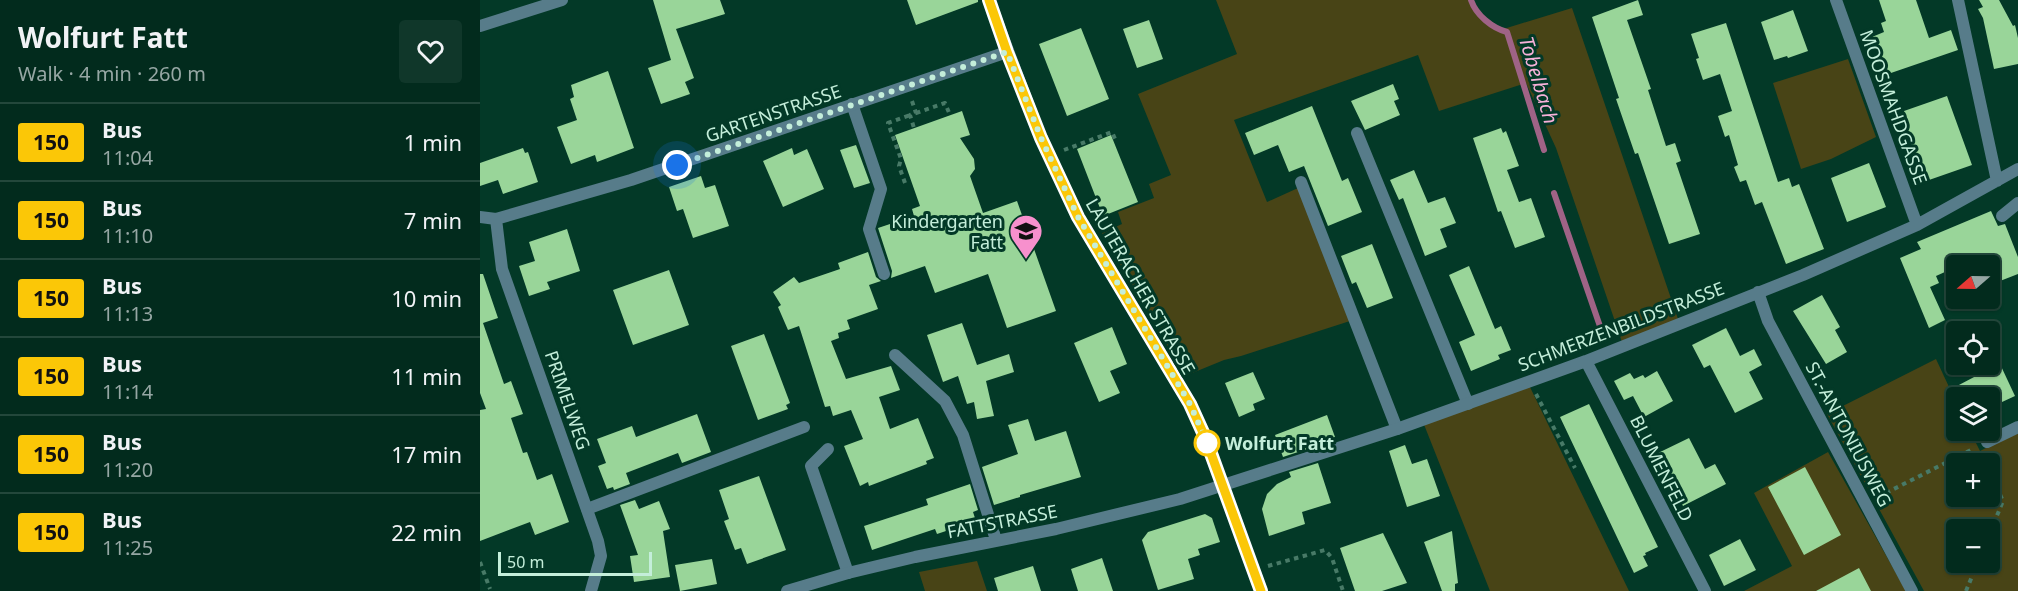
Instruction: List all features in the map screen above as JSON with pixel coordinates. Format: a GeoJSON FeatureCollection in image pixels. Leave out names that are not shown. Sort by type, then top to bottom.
{"type":"FeatureCollection","features":[{"type":"Feature","properties":{"kind":"street"},"geometry":{"type":"LineString","coordinates":[[480,26],[562,0]]}},
{"type":"Feature","properties":{"kind":"street","name":"LAUTERACHER STRASSE"},"geometry":{"type":"LineString","coordinates":[[989,0],[1008,37],[1007,52],[1041,138],[1078,217],[1190,404],[1224,485],[1261,591]]}},
{"type":"Feature","properties":{"kind":"street","name":"MOOSMAHDGASSE"},"geometry":{"type":"LineString","coordinates":[[1836,0],[1917,225]]}},
{"type":"Feature","properties":{"kind":"street"},"geometry":{"type":"LineString","coordinates":[[1958,0],[1997,181]]}},
{"type":"Feature","properties":{"kind":"street","name":"GARTENSTRASSE"},"geometry":{"type":"LineString","coordinates":[[480,217],[496,219],[631,180],[1007,52]]}},
{"type":"Feature","properties":{"kind":"street"},"geometry":{"type":"LineString","coordinates":[[852,104],[867,161],[881,189],[869,229],[884,274]]}},
{"type":"Feature","properties":{"kind":"street"},"geometry":{"type":"LineString","coordinates":[[1357,133],[1468,404]]}},
{"type":"Feature","properties":{"kind":"street","name":"SCHMERZENBILDSTRASSE"},"geometry":{"type":"LineString","coordinates":[[1224,485],[1468,404],[1586,361],[1803,275],[1917,225],[2018,169]]}},
{"type":"Feature","properties":{"kind":"street"},"geometry":{"type":"LineString","coordinates":[[1301,182],[1397,429]]}},
{"type":"Feature","properties":{"kind":"street"},"geometry":{"type":"LineString","coordinates":[[2002,216],[2018,203]]}},
{"type":"Feature","properties":{"kind":"street","name":"PRIMELWEG"},"geometry":{"type":"LineString","coordinates":[[496,219],[502,269],[587,509],[601,556],[591,591]]}},
{"type":"Feature","properties":{"kind":"street","name":"ST.-ANTONIUSWEG"},"geometry":{"type":"LineString","coordinates":[[1758,292],[1768,321],[1912,591]]}},
{"type":"Feature","properties":{"kind":"street"},"geometry":{"type":"LineString","coordinates":[[895,355],[945,401],[963,435],[996,540]]}},
{"type":"Feature","properties":{"kind":"street","name":"BLUMENFELD"},"geometry":{"type":"LineString","coordinates":[[1586,361],[1705,591]]}},
{"type":"Feature","properties":{"kind":"street"},"geometry":{"type":"LineString","coordinates":[[587,509],[804,427]]}},
{"type":"Feature","properties":{"kind":"street"},"geometry":{"type":"LineString","coordinates":[[1987,442],[2018,427]]}},
{"type":"Feature","properties":{"kind":"street"},"geometry":{"type":"LineString","coordinates":[[828,449],[811,465],[848,573]]}},
{"type":"Feature","properties":{"kind":"street","name":"FATTSTRASSE"},"geometry":{"type":"LineString","coordinates":[[787,591],[915,556],[1107,517],[1224,485]]}},
{"type":"Feature","properties":{"kind":"path"},"geometry":{"type":"LineString","coordinates":[[910,94],[916,113]]}},
{"type":"Feature","properties":{"kind":"path"},"geometry":{"type":"LineString","coordinates":[[905,183],[899,166],[901,159],[888,123],[945,103],[950,115]]}},
{"type":"Feature","properties":{"kind":"path"},"geometry":{"type":"LineString","coordinates":[[910,115],[914,128]]}},
{"type":"Feature","properties":{"kind":"path"},"geometry":{"type":"LineString","coordinates":[[1060,151],[1112,132],[1115,139]]}},
{"type":"Feature","properties":{"kind":"path"},"geometry":{"type":"LineString","coordinates":[[1529,381],[1575,468]]}},
{"type":"Feature","properties":{"kind":"path"},"geometry":{"type":"LineString","coordinates":[[1866,504],[1987,442]]}},
{"type":"Feature","properties":{"kind":"path"},"geometry":{"type":"LineString","coordinates":[[1996,519],[2003,501],[2000,494]]}},
{"type":"Feature","properties":{"kind":"path"},"geometry":{"type":"LineString","coordinates":[[1254,571],[1326,550],[1332,558],[1343,591]]}},
{"type":"Feature","properties":{"kind":"path"},"geometry":{"type":"LineString","coordinates":[[480,562],[490,588]]}},
{"type":"Feature","properties":{"kind":"path"},"geometry":{"type":"LineString","coordinates":[[1966,591],[1973,573]]}},
{"type":"Feature","properties":{"kind":"shaded area"},"geometry":{"type":"Polygon","coordinates":[[[1216,0],[1471,0],[1474,10],[1497,31],[1572,8],[1678,319],[1622,342],[1556,148],[1526,83],[1439,111],[1418,55],[1234,120],[1267,202],[1298,188],[1350,321],[1224,360],[1185,376],[1102,233],[1122,224],[1118,212],[1154,198],[1149,184],[1171,175],[1138,94],[1237,54],[1216,0]]]}},
{"type":"Feature","properties":{"kind":"shaded area"},"geometry":{"type":"Polygon","coordinates":[[[1848,59],[1876,137],[1831,159],[1801,169],[1773,83],[1848,59]]]}},
{"type":"Feature","properties":{"kind":"shaded area"},"geometry":{"type":"Polygon","coordinates":[[[1936,359],[1949,387],[1946,387],[1946,441],[1975,441],[1980,451],[2018,432],[2018,591],[1924,591],[1827,414],[1936,359]]]}},
{"type":"Feature","properties":{"kind":"shaded area"},"geometry":{"type":"Polygon","coordinates":[[[1528,383],[1629,591],[1490,591],[1423,422],[1528,383]]]}},
{"type":"Feature","properties":{"kind":"shaded area"},"geometry":{"type":"Polygon","coordinates":[[[1828,452],[1906,591],[1744,591],[1792,566],[1754,493],[1828,452]]]}},
{"type":"Feature","properties":{"kind":"shaded area"},"geometry":{"type":"Polygon","coordinates":[[[977,561],[987,591],[925,591],[919,572],[977,561]]]}},
{"type":"Feature","properties":{"kind":"building"},"geometry":{"type":"Polygon","coordinates":[[[653,0],[720,0],[725,14],[676,29],[694,78],[685,82],[690,94],[661,104],[648,68],[671,60],[653,0]]]}},
{"type":"Feature","properties":{"kind":"building"},"geometry":{"type":"Polygon","coordinates":[[[907,0],[978,0],[978,2],[916,25],[907,0]]]}},
{"type":"Feature","properties":{"kind":"building"},"geometry":{"type":"Polygon","coordinates":[[[1638,0],[1643,15],[1627,20],[1651,89],[1648,90],[1666,146],[1675,143],[1681,161],[1676,163],[1700,234],[1669,244],[1638,153],[1635,154],[1616,99],[1619,98],[1592,17],[1638,0]]]}},
{"type":"Feature","properties":{"kind":"building"},"geometry":{"type":"Polygon","coordinates":[[[1879,0],[1916,0],[1929,38],[1951,30],[1958,50],[1888,74],[1882,58],[1879,59],[1872,37],[1884,32],[1881,23],[1886,21],[1879,0]]]}},
{"type":"Feature","properties":{"kind":"building"},"geometry":{"type":"Polygon","coordinates":[[[1979,0],[1999,0],[2013,26],[2015,25],[2018,38],[2018,64],[1994,69],[1983,18],[1978,9],[1983,7],[1979,0]]]}},
{"type":"Feature","properties":{"kind":"building"},"geometry":{"type":"Polygon","coordinates":[[[1793,10],[1808,51],[1774,60],[1761,22],[1793,10]]]}},
{"type":"Feature","properties":{"kind":"building"},"geometry":{"type":"Polygon","coordinates":[[[1149,20],[1163,59],[1137,68],[1123,29],[1149,20]]]}},
{"type":"Feature","properties":{"kind":"building"},"geometry":{"type":"Polygon","coordinates":[[[1726,23],[1778,182],[1789,178],[1792,187],[1799,184],[1824,249],[1786,264],[1762,202],[1755,205],[1746,180],[1740,182],[1734,167],[1738,165],[1729,135],[1725,137],[1718,116],[1732,111],[1720,74],[1703,80],[1696,59],[1699,58],[1691,34],[1726,23]]]}},
{"type":"Feature","properties":{"kind":"building"},"geometry":{"type":"Polygon","coordinates":[[[1081,28],[1109,99],[1067,116],[1039,44],[1081,28]]]}},
{"type":"Feature","properties":{"kind":"building"},"geometry":{"type":"Polygon","coordinates":[[[608,71],[634,148],[597,162],[595,155],[571,164],[557,127],[577,120],[570,99],[574,97],[571,85],[608,71]]]}},
{"type":"Feature","properties":{"kind":"building"},"geometry":{"type":"Polygon","coordinates":[[[1393,84],[1399,99],[1394,101],[1400,115],[1365,130],[1351,101],[1393,84]]]}},
{"type":"Feature","properties":{"kind":"building"},"geometry":{"type":"Polygon","coordinates":[[[1947,96],[1972,165],[1929,180],[1924,169],[1920,170],[1904,123],[1908,122],[1904,111],[1947,96]]]}},
{"type":"Feature","properties":{"kind":"building"},"geometry":{"type":"Polygon","coordinates":[[[1312,106],[1342,181],[1348,178],[1362,212],[1328,226],[1304,166],[1289,172],[1278,145],[1254,155],[1245,133],[1312,106]]]}},
{"type":"Feature","properties":{"kind":"building"},"geometry":{"type":"Polygon","coordinates":[[[962,111],[970,135],[960,138],[974,159],[975,169],[970,176],[983,213],[1017,201],[1056,311],[1007,328],[988,274],[935,293],[925,266],[891,278],[892,271],[878,228],[914,216],[912,209],[920,206],[895,135],[962,111]]]}},
{"type":"Feature","properties":{"kind":"building"},"geometry":{"type":"Polygon","coordinates":[[[1501,128],[1503,133],[1506,131],[1519,166],[1507,170],[1519,202],[1531,198],[1545,237],[1515,248],[1501,211],[1498,212],[1473,138],[1501,128]]]}},
{"type":"Feature","properties":{"kind":"building"},"geometry":{"type":"Polygon","coordinates":[[[1111,135],[1138,202],[1103,216],[1077,149],[1111,135]]]}},
{"type":"Feature","properties":{"kind":"building"},"geometry":{"type":"Polygon","coordinates":[[[856,145],[870,183],[854,188],[840,150],[856,145]]]}},
{"type":"Feature","properties":{"kind":"building"},"geometry":{"type":"Polygon","coordinates":[[[523,148],[525,153],[528,152],[538,182],[503,194],[498,180],[480,186],[480,163],[523,148]]]}},
{"type":"Feature","properties":{"kind":"building"},"geometry":{"type":"Polygon","coordinates":[[[792,148],[794,155],[807,149],[824,189],[783,207],[763,161],[792,148]]]}},
{"type":"Feature","properties":{"kind":"building"},"geometry":{"type":"Polygon","coordinates":[[[1869,163],[1886,207],[1847,222],[1831,178],[1869,163]]]}},
{"type":"Feature","properties":{"kind":"building"},"geometry":{"type":"Polygon","coordinates":[[[1414,170],[1428,203],[1445,197],[1456,223],[1440,229],[1447,247],[1425,256],[1403,198],[1399,200],[1390,180],[1414,170]]]}},
{"type":"Feature","properties":{"kind":"building"},"geometry":{"type":"Polygon","coordinates":[[[701,176],[705,188],[715,185],[729,226],[693,238],[683,209],[677,211],[669,187],[701,176]]]}},
{"type":"Feature","properties":{"kind":"building"},"geometry":{"type":"Polygon","coordinates":[[[1991,211],[1998,226],[2005,224],[2018,257],[2018,274],[2000,281],[2000,255],[1946,255],[1946,272],[1936,276],[1939,283],[1930,287],[1945,320],[1929,328],[1900,258],[1921,249],[1917,242],[1991,211]]]}},
{"type":"Feature","properties":{"kind":"building"},"geometry":{"type":"Polygon","coordinates":[[[567,229],[580,271],[547,282],[550,289],[529,296],[519,266],[535,261],[529,242],[567,229]]]}},
{"type":"Feature","properties":{"kind":"building"},"geometry":{"type":"Polygon","coordinates":[[[1372,244],[1393,298],[1367,308],[1356,282],[1352,284],[1341,256],[1372,244]]]}},
{"type":"Feature","properties":{"kind":"building"},"geometry":{"type":"Polygon","coordinates":[[[868,252],[876,277],[881,281],[869,285],[878,309],[847,320],[850,329],[838,333],[839,338],[831,341],[846,379],[891,366],[900,390],[879,397],[890,429],[918,418],[934,458],[926,461],[927,464],[869,486],[868,482],[860,486],[844,446],[863,439],[851,410],[833,416],[830,406],[825,407],[799,326],[788,330],[778,307],[781,305],[773,292],[794,277],[799,283],[840,269],[838,263],[868,252]]]}},
{"type":"Feature","properties":{"kind":"building"},"geometry":{"type":"Polygon","coordinates":[[[1469,266],[1495,329],[1501,326],[1511,350],[1498,355],[1500,359],[1471,371],[1459,342],[1475,335],[1449,275],[1469,266]]]}},
{"type":"Feature","properties":{"kind":"building"},"geometry":{"type":"Polygon","coordinates":[[[669,270],[689,325],[633,345],[613,290],[669,270]]]}},
{"type":"Feature","properties":{"kind":"building"},"geometry":{"type":"Polygon","coordinates":[[[480,274],[483,274],[498,318],[483,323],[504,384],[511,381],[523,414],[511,418],[523,453],[527,452],[537,480],[552,474],[569,522],[535,535],[530,522],[480,541],[480,410],[486,409],[480,393],[480,274]]]}},
{"type":"Feature","properties":{"kind":"building"},"geometry":{"type":"Polygon","coordinates":[[[1822,295],[1840,327],[1835,330],[1847,352],[1826,364],[1793,311],[1822,295]]]}},
{"type":"Feature","properties":{"kind":"building"},"geometry":{"type":"Polygon","coordinates":[[[962,323],[977,365],[1009,354],[1014,372],[986,381],[994,416],[977,419],[974,402],[967,404],[958,376],[943,382],[927,335],[962,323]]]}},
{"type":"Feature","properties":{"kind":"building"},"geometry":{"type":"Polygon","coordinates":[[[1112,327],[1127,364],[1110,371],[1120,393],[1099,402],[1074,343],[1112,327]]]}},
{"type":"Feature","properties":{"kind":"building"},"geometry":{"type":"Polygon","coordinates":[[[1726,328],[1740,356],[1754,349],[1762,365],[1749,372],[1763,399],[1735,413],[1710,365],[1704,368],[1692,345],[1726,328]]]}},
{"type":"Feature","properties":{"kind":"building"},"geometry":{"type":"Polygon","coordinates":[[[764,334],[790,403],[786,405],[788,409],[758,420],[731,346],[764,334]]]}},
{"type":"Feature","properties":{"kind":"building"},"geometry":{"type":"Polygon","coordinates":[[[2000,364],[2015,396],[2000,403],[2000,387],[1958,387],[1976,376],[2000,375],[2000,364]]]}},
{"type":"Feature","properties":{"kind":"building"},"geometry":{"type":"Polygon","coordinates":[[[1657,371],[1673,401],[1644,417],[1633,396],[1624,400],[1614,381],[1630,373],[1634,379],[1643,375],[1645,378],[1657,371]]]}},
{"type":"Feature","properties":{"kind":"building"},"geometry":{"type":"Polygon","coordinates":[[[1253,372],[1265,399],[1253,404],[1255,410],[1239,417],[1225,383],[1253,372]]]}},
{"type":"Feature","properties":{"kind":"building"},"geometry":{"type":"Polygon","coordinates":[[[1589,404],[1658,547],[1643,556],[1648,566],[1634,573],[1560,417],[1589,404]]]}},
{"type":"Feature","properties":{"kind":"building"},"geometry":{"type":"Polygon","coordinates":[[[697,414],[711,452],[682,463],[678,453],[626,473],[630,484],[614,490],[613,487],[607,489],[598,466],[606,463],[597,439],[632,426],[636,437],[697,414]]]}},
{"type":"Feature","properties":{"kind":"building"},"geometry":{"type":"Polygon","coordinates":[[[1327,415],[1335,437],[1283,457],[1275,435],[1327,415]]]}},
{"type":"Feature","properties":{"kind":"building"},"geometry":{"type":"Polygon","coordinates":[[[1028,419],[1035,441],[1066,431],[1081,477],[994,505],[982,467],[1018,454],[1008,425],[1028,419]]]}},
{"type":"Feature","properties":{"kind":"building"},"geometry":{"type":"Polygon","coordinates":[[[1689,438],[1705,469],[1715,464],[1726,484],[1683,506],[1656,454],[1689,438]]]}},
{"type":"Feature","properties":{"kind":"building"},"geometry":{"type":"Polygon","coordinates":[[[1405,445],[1412,464],[1427,459],[1440,496],[1407,507],[1389,451],[1405,445]]]}},
{"type":"Feature","properties":{"kind":"building"},"geometry":{"type":"Polygon","coordinates":[[[1318,463],[1331,503],[1302,512],[1305,524],[1269,536],[1262,509],[1267,494],[1277,484],[1291,477],[1289,472],[1318,463]]]}},
{"type":"Feature","properties":{"kind":"building"},"geometry":{"type":"Polygon","coordinates":[[[1805,467],[1841,535],[1804,555],[1768,487],[1805,467]]]}},
{"type":"Feature","properties":{"kind":"building"},"geometry":{"type":"Polygon","coordinates":[[[759,476],[786,550],[747,564],[741,548],[735,550],[724,521],[729,519],[719,490],[759,476]]]}},
{"type":"Feature","properties":{"kind":"building"},"geometry":{"type":"Polygon","coordinates":[[[970,484],[978,510],[973,512],[976,521],[937,534],[935,529],[872,550],[864,526],[928,505],[926,499],[970,484]]]}},
{"type":"Feature","properties":{"kind":"building"},"geometry":{"type":"Polygon","coordinates":[[[635,500],[639,509],[659,501],[670,529],[663,531],[670,577],[634,582],[630,556],[638,555],[620,505],[635,500]]]}},
{"type":"Feature","properties":{"kind":"building"},"geometry":{"type":"Polygon","coordinates":[[[1205,514],[1212,518],[1220,542],[1198,549],[1200,555],[1188,559],[1194,579],[1158,590],[1142,540],[1148,532],[1205,514]]]}},
{"type":"Feature","properties":{"kind":"building"},"geometry":{"type":"Polygon","coordinates":[[[1452,531],[1458,583],[1455,584],[1455,591],[1442,591],[1424,542],[1452,531]]]}},
{"type":"Feature","properties":{"kind":"building"},"geometry":{"type":"Polygon","coordinates":[[[1383,533],[1407,583],[1382,591],[1355,591],[1340,548],[1383,533]]]}},
{"type":"Feature","properties":{"kind":"building"},"geometry":{"type":"Polygon","coordinates":[[[1740,539],[1756,570],[1724,586],[1709,555],[1740,539]]]}},
{"type":"Feature","properties":{"kind":"building"},"geometry":{"type":"Polygon","coordinates":[[[1102,558],[1113,591],[1078,591],[1071,569],[1102,558]]]}},
{"type":"Feature","properties":{"kind":"building"},"geometry":{"type":"Polygon","coordinates":[[[712,559],[717,584],[680,591],[675,565],[712,559]]]}},
{"type":"Feature","properties":{"kind":"building"},"geometry":{"type":"Polygon","coordinates":[[[1033,566],[1041,591],[998,591],[994,578],[1033,566]]]}},
{"type":"Feature","properties":{"kind":"building"},"geometry":{"type":"Polygon","coordinates":[[[1859,568],[1871,591],[1816,591],[1859,568]]]}},
{"type":"Feature","properties":{"kind":"waterway","name":"Tobelbach"},"geometry":{"type":"LineString","coordinates":[[1471,0],[1473,6],[1485,20],[1507,32],[1544,150]]}},
{"type":"Feature","properties":{"kind":"waterway"},"geometry":{"type":"LineString","coordinates":[[1554,193],[1603,335]]}},
{"type":"Feature","properties":{"kind":"bus line","name":"150"},"geometry":{"type":"LineString","coordinates":[[989,0],[1041,138],[1078,217],[1190,404],[1205,437],[1261,591]]}},
{"type":"Feature","properties":{"kind":"place","name":"Kindergarten Fatt"},"geometry":{"type":"Point","coordinates":[1026,260]}},
{"type":"Feature","properties":{"kind":"place","name":"Wolfurt Fatt"},"geometry":{"type":"Point","coordinates":[1207,443]}},
{"type":"Feature","properties":{"kind":"route"},"geometry":{"type":"LineString","coordinates":[[677,165],[1007,52],[1041,138],[1078,217],[1190,404],[1208,445],[1207,443]]}}]}
